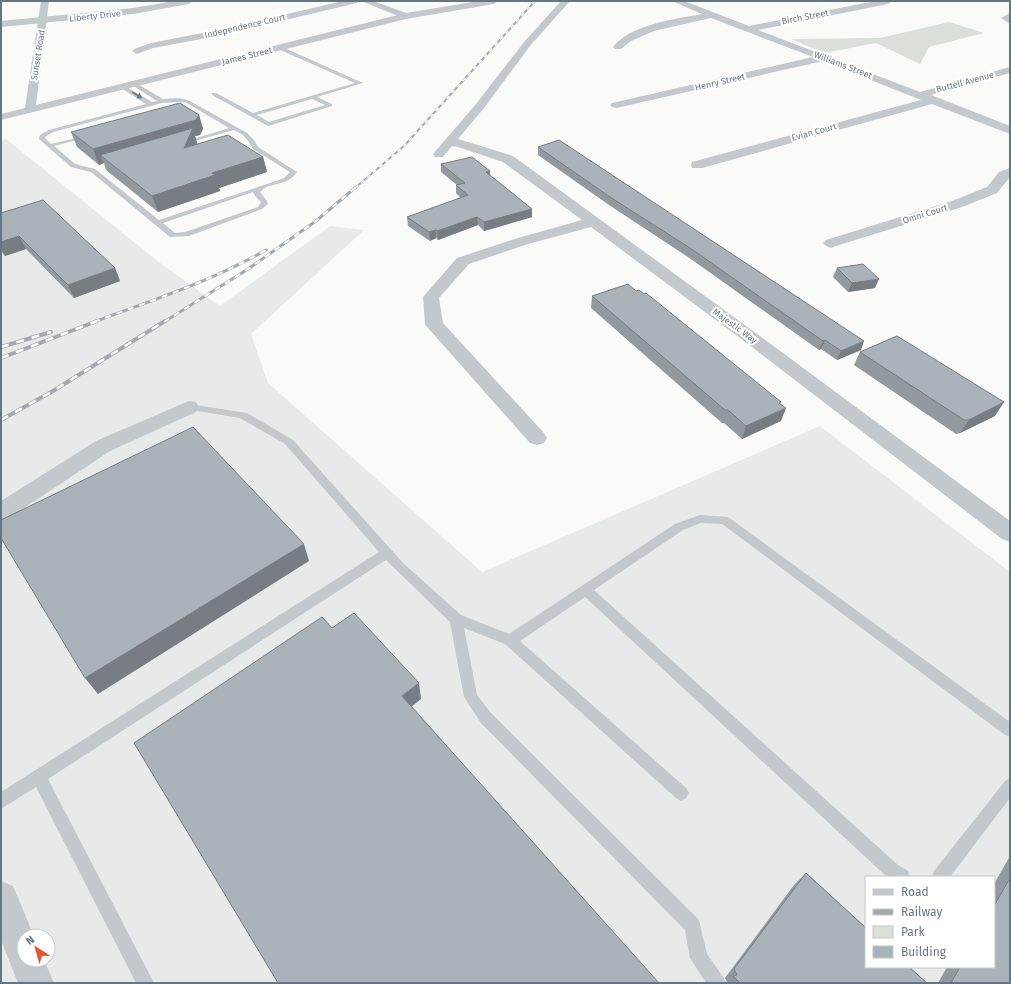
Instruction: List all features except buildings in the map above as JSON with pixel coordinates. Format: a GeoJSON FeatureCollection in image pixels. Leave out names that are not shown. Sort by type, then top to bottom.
{"type":"FeatureCollection","features":[{"type":"Feature","properties":{"kind":"street","name":"Sunset Road"},"geometry":{"type":"LineString","coordinates":[[30,110],[45,1]]}},
{"type":"Feature","properties":{"kind":"street","name":"Liberty Drive"},"geometry":{"type":"LineString","coordinates":[[1,24],[133,11],[189,1]]}},
{"type":"Feature","properties":{"kind":"street","name":"Independence Court"},"geometry":{"type":"LineString","coordinates":[[137,51],[151,46],[223,32],[354,1]]}},
{"type":"Feature","properties":{"kind":"street"},"geometry":{"type":"LineString","coordinates":[[364,1],[406,16]]}},
{"type":"Feature","properties":{"kind":"street","name":"James Street"},"geometry":{"type":"LineString","coordinates":[[1,117],[406,16],[494,1]]}},
{"type":"Feature","properties":{"kind":"street","name":"Williams Street"},"geometry":{"type":"LineString","coordinates":[[676,1],[1009,129]]}},
{"type":"Feature","properties":{"kind":"street","name":"Birch Street"},"geometry":{"type":"LineString","coordinates":[[747,29],[888,1]]}},
{"type":"Feature","properties":{"kind":"street","name":"Majestic Way"},"geometry":{"type":"LineString","coordinates":[[561,2],[480,106],[445,148],[460,143],[508,159],[751,338],[1010,533]]}},
{"type":"Feature","properties":{"kind":"street"},"geometry":{"type":"LineString","coordinates":[[618,47],[627,38],[656,26],[712,15]]}},
{"type":"Feature","properties":{"kind":"street"},"geometry":{"type":"LineString","coordinates":[[1010,16],[1005,18],[1010,21]]}},
{"type":"Feature","properties":{"kind":"street","name":"Henry Street"},"geometry":{"type":"LineString","coordinates":[[616,105],[823,58]]}},
{"type":"Feature","properties":{"kind":"street","name":"Buttell Avenue"},"geometry":{"type":"LineString","coordinates":[[920,95],[1010,70]]}},
{"type":"Feature","properties":{"kind":"street","name":"Evian Court"},"geometry":{"type":"LineString","coordinates":[[697,165],[932,100]]}},
{"type":"Feature","properties":{"kind":"street","name":"Omni Court"},"geometry":{"type":"LineString","coordinates":[[831,243],[964,201],[992,190],[1004,175],[1010,172]]}},
{"type":"Feature","properties":{"kind":"street"},"geometry":{"type":"LineString","coordinates":[[537,438],[434,324],[431,297],[464,261],[523,241],[593,222]]}},
{"type":"Feature","properties":{"kind":"street"},"geometry":{"type":"LineString","coordinates":[[1,512],[103,446],[189,407]]}},
{"type":"Feature","properties":{"kind":"street"},"geometry":{"type":"LineString","coordinates":[[1,898],[16,935]]}},
{"type":"Feature","properties":{"kind":"street"},"geometry":{"type":"LineString","coordinates":[[29,968],[36,983]]}},
{"type":"Feature","properties":{"kind":"lane"},"geometry":{"type":"LineString","coordinates":[[252,115],[360,83],[280,48]]}},
{"type":"Feature","properties":{"kind":"lane"},"geometry":{"type":"LineString","coordinates":[[134,84],[162,101]]}},
{"type":"Feature","properties":{"kind":"lane"},"geometry":{"type":"LineString","coordinates":[[123,87],[151,104]]}},
{"type":"Feature","properties":{"kind":"lane"},"geometry":{"type":"LineString","coordinates":[[214,94],[268,124],[330,105],[312,97]]}},
{"type":"Feature","properties":{"kind":"lane"},"geometry":{"type":"LineString","coordinates":[[100,168],[93,170],[73,166],[49,146],[42,139],[42,136],[162,101],[186,101],[245,134],[252,141],[255,148],[294,172],[288,179],[157,223]]}},
{"type":"Feature","properties":{"kind":"lane"},"geometry":{"type":"LineString","coordinates":[[186,108],[194,106]]}},
{"type":"Feature","properties":{"kind":"lane"},"geometry":{"type":"LineString","coordinates":[[175,146],[234,128]]}},
{"type":"Feature","properties":{"kind":"lane"},"geometry":{"type":"LineString","coordinates":[[49,146],[95,133]]}},
{"type":"Feature","properties":{"kind":"lane"},"geometry":{"type":"LineString","coordinates":[[93,170],[173,235],[186,234],[260,208],[264,204],[264,201],[257,196],[256,192],[259,188]]}},
{"type":"Feature","properties":{"kind":"lane"},"geometry":{"type":"LineString","coordinates":[[189,407],[242,415],[289,442],[399,566],[456,619],[510,640],[681,793]]}},
{"type":"Feature","properties":{"kind":"lane"},"geometry":{"type":"LineString","coordinates":[[510,640],[679,527],[700,519],[724,520],[1010,730]]}},
{"type":"Feature","properties":{"kind":"lane"},"geometry":{"type":"LineString","coordinates":[[1,801],[388,553]]}},
{"type":"Feature","properties":{"kind":"lane"},"geometry":{"type":"LineString","coordinates":[[586,589],[892,871],[900,876]]}},
{"type":"Feature","properties":{"kind":"lane"},"geometry":{"type":"LineString","coordinates":[[456,619],[471,697],[486,718],[693,926],[699,958],[717,983]]}},
{"type":"Feature","properties":{"kind":"lane"},"geometry":{"type":"LineString","coordinates":[[39,777],[145,983]]}},
{"type":"Feature","properties":{"kind":"lane"},"geometry":{"type":"LineString","coordinates":[[941,876],[1010,786]]}},
{"type":"Feature","properties":{"kind":"shaded area"},"geometry":{"type":"Polygon","coordinates":[[[6,139],[160,263],[220,306],[330,226],[364,230],[251,334],[268,383],[482,572],[820,426],[1010,572],[1010,983],[1,983],[1,141],[6,139]]]}},
{"type":"Feature","properties":{"kind":"green space"},"geometry":{"type":"Polygon","coordinates":[[[949,22],[984,33],[929,47],[920,64],[876,43],[824,53],[791,39],[880,38],[949,22]]]}},
{"type":"Feature","properties":{"kind":"railway"},"geometry":{"type":"LineString","coordinates":[[355,188],[404,146],[535,1]]}},
{"type":"Feature","properties":{"kind":"railway"},"geometry":{"type":"LineString","coordinates":[[164,322],[248,269],[316,221],[356,187]]}},
{"type":"Feature","properties":{"kind":"railway"},"geometry":{"type":"LineString","coordinates":[[94,322],[203,281],[266,250]]}},
{"type":"Feature","properties":{"kind":"railway"},"geometry":{"type":"LineString","coordinates":[[1,358],[97,321]]}},
{"type":"Feature","properties":{"kind":"railway"},"geometry":{"type":"LineString","coordinates":[[1,420],[53,391],[165,321]]}},
{"type":"Feature","properties":{"kind":"railway"},"geometry":{"type":"LineString","coordinates":[[1,347],[51,332]]}}]}
